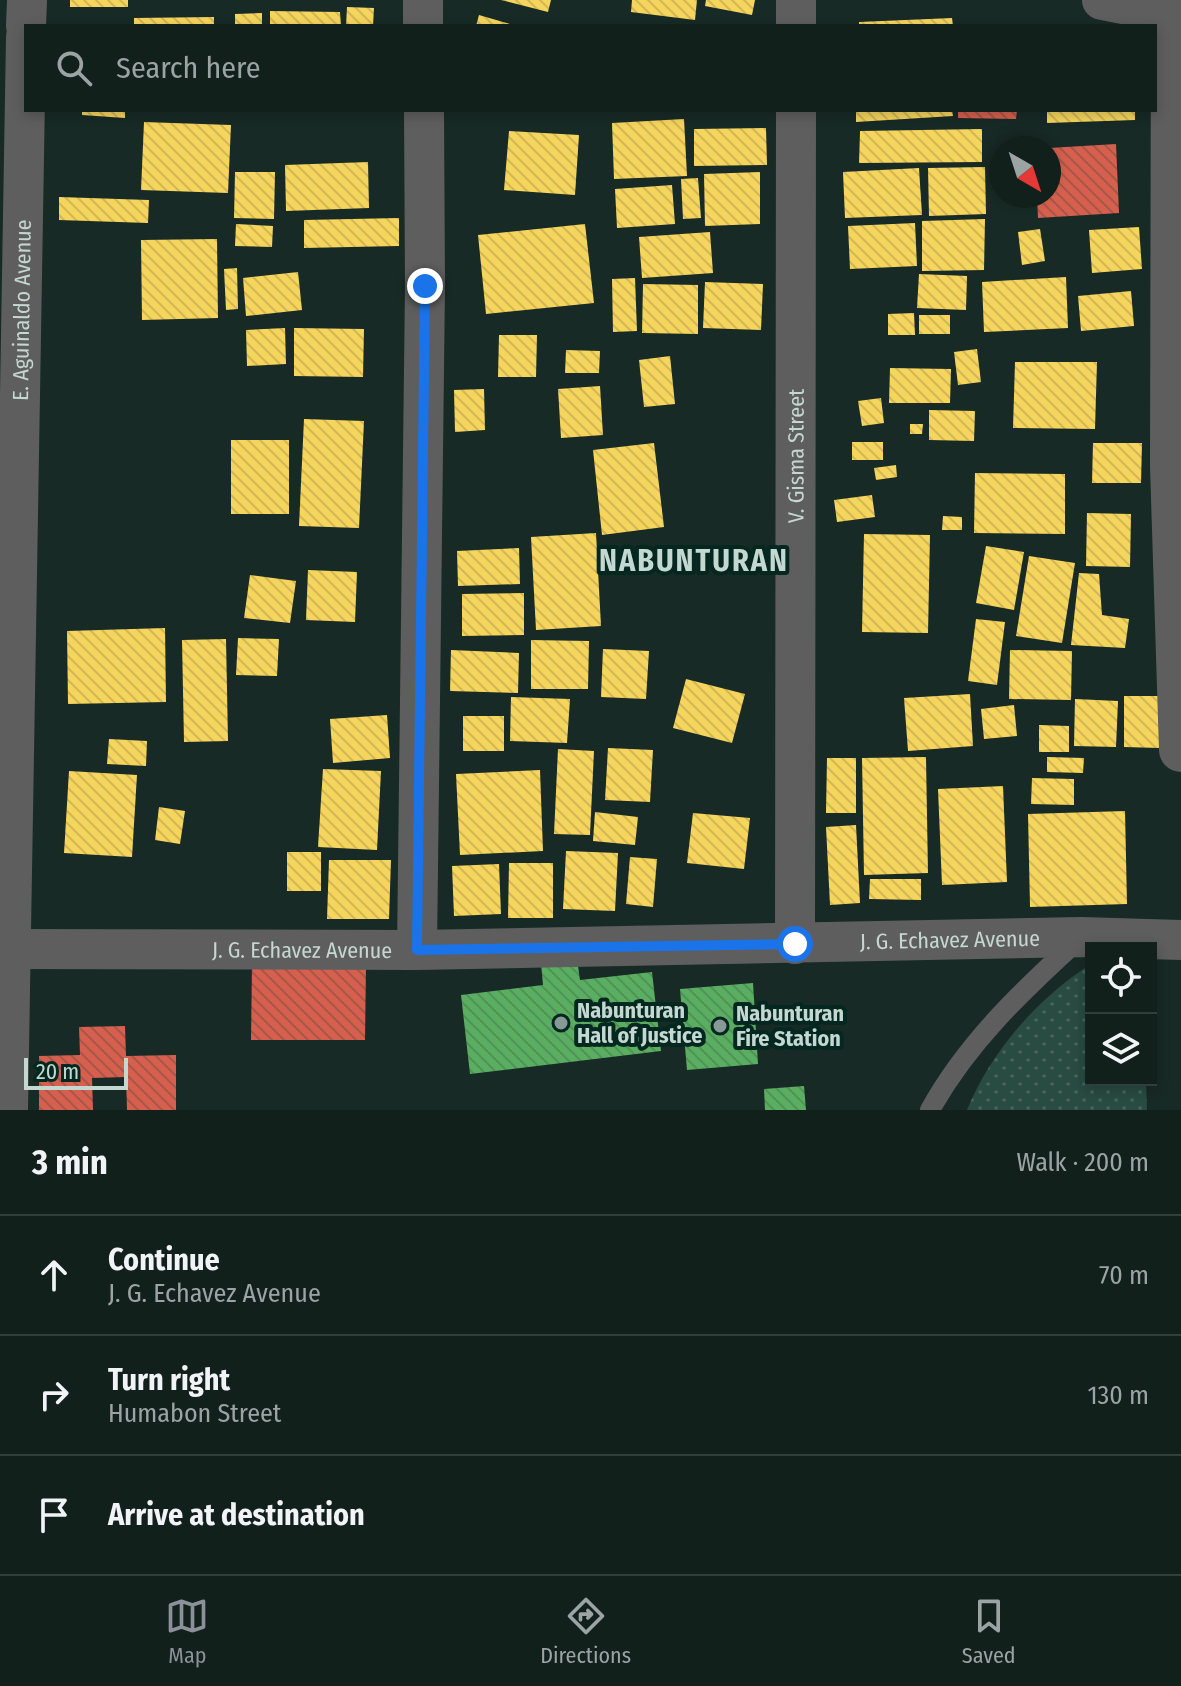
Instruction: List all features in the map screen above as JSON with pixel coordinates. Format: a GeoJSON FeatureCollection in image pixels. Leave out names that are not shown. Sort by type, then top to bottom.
{"type":"FeatureCollection","features":[{"type":"Feature","properties":{"kind":"street"},"geometry":{"type":"LineString","coordinates":[[26,24],[27,0]]}},
{"type":"Feature","properties":{"kind":"street"},"geometry":{"type":"LineString","coordinates":[[423,0],[423,24]]}},
{"type":"Feature","properties":{"kind":"street"},"geometry":{"type":"LineString","coordinates":[[796,0],[796,24]]}},
{"type":"Feature","properties":{"kind":"street"},"geometry":{"type":"LineString","coordinates":[[1102,0],[1175,29],[1176,466],[1181,750]]}},
{"type":"Feature","properties":{"kind":"street","name":"E. Aguinaldo Avenue"},"geometry":{"type":"LineString","coordinates":[[8,1110],[5,949],[24,112]]}},
{"type":"Feature","properties":{"kind":"street"},"geometry":{"type":"LineString","coordinates":[[417,950],[425,286],[424,112]]}},
{"type":"Feature","properties":{"kind":"street","name":"V. Gisma Street"},"geometry":{"type":"LineString","coordinates":[[795,944],[796,112]]}},
{"type":"Feature","properties":{"kind":"street","name":"J. G. Echavez Avenue"},"geometry":{"type":"LineString","coordinates":[[5,949],[417,950],[1081,937],[1181,940]]}},
{"type":"Feature","properties":{"kind":"lane"},"geometry":{"type":"LineString","coordinates":[[930,1110],[953,1072],[988,1028],[1081,937]]}},
{"type":"Feature","properties":{"kind":"green space"},"geometry":{"type":"Polygon","coordinates":[[[1085,968],[1085,1086],[1146,1086],[1147,1110],[967,1110],[1003,1047],[1035,1010],[1085,968]]]}},
{"type":"Feature","properties":{"kind":"building: Homes"},"geometry":{"type":"Polygon","coordinates":[[[70,0],[128,0],[128,7],[70,7],[70,0]]]}},
{"type":"Feature","properties":{"kind":"building: Homes"},"geometry":{"type":"Polygon","coordinates":[[[501,0],[551,0],[548,12],[501,0]]]}},
{"type":"Feature","properties":{"kind":"building: Homes"},"geometry":{"type":"Polygon","coordinates":[[[632,0],[697,0],[695,20],[631,12],[632,0]]]}},
{"type":"Feature","properties":{"kind":"building: Homes"},"geometry":{"type":"Polygon","coordinates":[[[706,0],[755,0],[752,15],[705,6],[706,0]]]}},
{"type":"Feature","properties":{"kind":"building: Homes"},"geometry":{"type":"Polygon","coordinates":[[[347,7],[374,8],[373,24],[346,24],[347,7]]]}},
{"type":"Feature","properties":{"kind":"building: Homes"},"geometry":{"type":"Polygon","coordinates":[[[270,11],[340,12],[341,24],[270,24],[270,11]]]}},
{"type":"Feature","properties":{"kind":"building: Homes"},"geometry":{"type":"Polygon","coordinates":[[[262,13],[262,24],[235,24],[235,14],[262,13]]]}},
{"type":"Feature","properties":{"kind":"building: Homes"},"geometry":{"type":"Polygon","coordinates":[[[479,15],[510,24],[477,24],[479,15]]]}},
{"type":"Feature","properties":{"kind":"building: Homes"},"geometry":{"type":"Polygon","coordinates":[[[214,17],[214,24],[134,24],[134,18],[214,17]]]}},
{"type":"Feature","properties":{"kind":"building: Homes"},"geometry":{"type":"Polygon","coordinates":[[[952,18],[953,24],[859,24],[952,18]]]}},
{"type":"Feature","properties":{"kind":"building: Homes"},"geometry":{"type":"Polygon","coordinates":[[[82,112],[125,112],[125,118],[82,115],[82,112]]]}},
{"type":"Feature","properties":{"kind":"building: Homes"},"geometry":{"type":"Polygon","coordinates":[[[856,112],[952,112],[953,116],[856,122],[856,112]]]}},
{"type":"Feature","properties":{"kind":"building: Homes"},"geometry":{"type":"Polygon","coordinates":[[[1047,112],[1135,112],[1135,120],[1047,123],[1047,112]]]}},
{"type":"Feature","properties":{"kind":"building: Homes"},"geometry":{"type":"Polygon","coordinates":[[[684,119],[687,176],[614,179],[612,123],[684,119]]]}},
{"type":"Feature","properties":{"kind":"building: Homes"},"geometry":{"type":"Polygon","coordinates":[[[144,122],[231,125],[228,193],[141,190],[144,122]]]}},
{"type":"Feature","properties":{"kind":"building: Homes"},"geometry":{"type":"Polygon","coordinates":[[[766,128],[767,165],[694,166],[694,129],[766,128]]]}},
{"type":"Feature","properties":{"kind":"building: Homes"},"geometry":{"type":"Polygon","coordinates":[[[982,129],[982,162],[859,163],[860,131],[982,129]]]}},
{"type":"Feature","properties":{"kind":"building: Homes"},"geometry":{"type":"Polygon","coordinates":[[[509,131],[579,135],[575,195],[504,190],[509,131]]]}},
{"type":"Feature","properties":{"kind":"building: Homes"},"geometry":{"type":"Polygon","coordinates":[[[368,162],[369,208],[286,211],[285,165],[368,162]]]}},
{"type":"Feature","properties":{"kind":"building: Homes"},"geometry":{"type":"Polygon","coordinates":[[[985,167],[986,214],[929,216],[928,168],[985,167]]]}},
{"type":"Feature","properties":{"kind":"building: Homes"},"geometry":{"type":"Polygon","coordinates":[[[919,168],[922,215],[845,218],[843,172],[919,168]]]}},
{"type":"Feature","properties":{"kind":"building: Homes"},"geometry":{"type":"Polygon","coordinates":[[[235,172],[275,172],[274,219],[234,218],[235,172]]]}},
{"type":"Feature","properties":{"kind":"building: Homes"},"geometry":{"type":"Polygon","coordinates":[[[760,172],[760,224],[705,226],[704,174],[760,172]]]}},
{"type":"Feature","properties":{"kind":"building: Homes"},"geometry":{"type":"Polygon","coordinates":[[[698,178],[701,218],[683,219],[681,179],[698,178]]]}},
{"type":"Feature","properties":{"kind":"building: Homes"},"geometry":{"type":"Polygon","coordinates":[[[672,185],[675,224],[617,228],[615,189],[672,185]]]}},
{"type":"Feature","properties":{"kind":"building: Homes"},"geometry":{"type":"Polygon","coordinates":[[[59,197],[149,200],[148,223],[59,220],[59,197]]]}},
{"type":"Feature","properties":{"kind":"building: Homes"},"geometry":{"type":"Polygon","coordinates":[[[399,218],[399,246],[304,248],[304,220],[399,218]]]}},
{"type":"Feature","properties":{"kind":"building: Homes"},"geometry":{"type":"Polygon","coordinates":[[[985,219],[984,270],[922,271],[922,221],[985,219]]]}},
{"type":"Feature","properties":{"kind":"building: Homes"},"geometry":{"type":"Polygon","coordinates":[[[915,223],[917,266],[850,269],[848,226],[915,223]]]}},
{"type":"Feature","properties":{"kind":"building: Homes"},"geometry":{"type":"Polygon","coordinates":[[[236,224],[273,226],[272,247],[235,246],[236,224]]]}},
{"type":"Feature","properties":{"kind":"building: Homes"},"geometry":{"type":"Polygon","coordinates":[[[585,224],[594,303],[486,314],[478,235],[585,224]]]}},
{"type":"Feature","properties":{"kind":"building: Homes"},"geometry":{"type":"Polygon","coordinates":[[[1139,227],[1142,269],[1092,273],[1089,230],[1139,227]]]}},
{"type":"Feature","properties":{"kind":"building: Homes"},"geometry":{"type":"Polygon","coordinates":[[[1040,229],[1045,261],[1022,265],[1018,232],[1040,229]]]}},
{"type":"Feature","properties":{"kind":"building: Homes"},"geometry":{"type":"Polygon","coordinates":[[[710,232],[713,273],[642,278],[639,237],[710,232]]]}},
{"type":"Feature","properties":{"kind":"building: Homes"},"geometry":{"type":"Polygon","coordinates":[[[217,239],[218,318],[142,320],[141,240],[217,239]]]}},
{"type":"Feature","properties":{"kind":"building: Homes"},"geometry":{"type":"Polygon","coordinates":[[[237,268],[238,309],[226,310],[224,269],[237,268]]]}},
{"type":"Feature","properties":{"kind":"building: Homes"},"geometry":{"type":"Polygon","coordinates":[[[298,272],[302,310],[246,316],[243,278],[298,272]]]}},
{"type":"Feature","properties":{"kind":"building: Homes"},"geometry":{"type":"Polygon","coordinates":[[[919,274],[967,276],[966,310],[917,308],[919,274]]]}},
{"type":"Feature","properties":{"kind":"building: Homes"},"geometry":{"type":"Polygon","coordinates":[[[1066,277],[1068,328],[984,332],[982,282],[1066,277]]]}},
{"type":"Feature","properties":{"kind":"building: Homes"},"geometry":{"type":"Polygon","coordinates":[[[635,278],[637,331],[613,332],[612,279],[635,278]]]}},
{"type":"Feature","properties":{"kind":"building: Homes"},"geometry":{"type":"Polygon","coordinates":[[[705,282],[763,284],[761,330],[703,328],[705,282]]]}},
{"type":"Feature","properties":{"kind":"building: Homes"},"geometry":{"type":"Polygon","coordinates":[[[643,284],[698,285],[698,334],[642,333],[643,284]]]}},
{"type":"Feature","properties":{"kind":"building: Homes"},"geometry":{"type":"Polygon","coordinates":[[[1131,291],[1134,326],[1081,331],[1078,296],[1131,291]]]}},
{"type":"Feature","properties":{"kind":"building: Homes"},"geometry":{"type":"Polygon","coordinates":[[[914,313],[915,335],[888,335],[888,314],[914,313]]]}},
{"type":"Feature","properties":{"kind":"building: Homes"},"geometry":{"type":"Polygon","coordinates":[[[919,315],[950,315],[950,334],[919,334],[919,315]]]}},
{"type":"Feature","properties":{"kind":"building: Homes"},"geometry":{"type":"Polygon","coordinates":[[[285,328],[286,364],[247,366],[246,330],[285,328]]]}},
{"type":"Feature","properties":{"kind":"building: Homes"},"geometry":{"type":"Polygon","coordinates":[[[294,328],[364,329],[363,377],[294,376],[294,328]]]}},
{"type":"Feature","properties":{"kind":"building: Homes"},"geometry":{"type":"Polygon","coordinates":[[[499,335],[537,335],[536,377],[498,377],[499,335]]]}},
{"type":"Feature","properties":{"kind":"building: Homes"},"geometry":{"type":"Polygon","coordinates":[[[977,349],[981,382],[958,385],[954,352],[977,349]]]}},
{"type":"Feature","properties":{"kind":"building: Homes"},"geometry":{"type":"Polygon","coordinates":[[[566,350],[600,351],[599,373],[565,373],[566,350]]]}},
{"type":"Feature","properties":{"kind":"building: Homes"},"geometry":{"type":"Polygon","coordinates":[[[670,356],[675,404],[644,407],[639,360],[670,356]]]}},
{"type":"Feature","properties":{"kind":"building: Homes"},"geometry":{"type":"Polygon","coordinates":[[[1015,362],[1097,362],[1095,429],[1013,428],[1015,362]]]}},
{"type":"Feature","properties":{"kind":"building: Homes"},"geometry":{"type":"Polygon","coordinates":[[[890,368],[951,369],[950,403],[889,403],[890,368]]]}},
{"type":"Feature","properties":{"kind":"building: Homes"},"geometry":{"type":"Polygon","coordinates":[[[600,386],[603,435],[561,438],[558,389],[600,386]]]}},
{"type":"Feature","properties":{"kind":"building: Homes"},"geometry":{"type":"Polygon","coordinates":[[[484,389],[485,430],[455,432],[454,390],[484,389]]]}},
{"type":"Feature","properties":{"kind":"building: Homes"},"geometry":{"type":"Polygon","coordinates":[[[881,398],[884,423],[862,426],[858,401],[881,398]]]}},
{"type":"Feature","properties":{"kind":"building: Homes"},"geometry":{"type":"Polygon","coordinates":[[[929,410],[975,411],[974,441],[929,440],[929,410]]]}},
{"type":"Feature","properties":{"kind":"building: Homes"},"geometry":{"type":"Polygon","coordinates":[[[304,419],[364,421],[359,528],[299,526],[304,419]]]}},
{"type":"Feature","properties":{"kind":"building: Homes"},"geometry":{"type":"Polygon","coordinates":[[[910,424],[923,424],[922,434],[910,434],[910,424]]]}},
{"type":"Feature","properties":{"kind":"building: Homes"},"geometry":{"type":"Polygon","coordinates":[[[231,440],[289,440],[289,514],[231,514],[231,440]]]}},
{"type":"Feature","properties":{"kind":"building: Homes"},"geometry":{"type":"Polygon","coordinates":[[[852,442],[883,442],[883,460],[852,460],[852,442]]]}},
{"type":"Feature","properties":{"kind":"building: Homes"},"geometry":{"type":"Polygon","coordinates":[[[654,443],[664,527],[602,535],[593,450],[654,443]]]}},
{"type":"Feature","properties":{"kind":"building: Homes"},"geometry":{"type":"Polygon","coordinates":[[[1093,443],[1142,443],[1141,483],[1092,483],[1093,443]]]}},
{"type":"Feature","properties":{"kind":"building: Homes"},"geometry":{"type":"Polygon","coordinates":[[[896,465],[897,477],[876,480],[874,468],[896,465]]]}},
{"type":"Feature","properties":{"kind":"building: Homes"},"geometry":{"type":"Polygon","coordinates":[[[975,473],[1065,474],[1065,534],[974,533],[975,473]]]}},
{"type":"Feature","properties":{"kind":"building: Homes"},"geometry":{"type":"Polygon","coordinates":[[[872,495],[875,517],[837,522],[834,500],[872,495]]]}},
{"type":"Feature","properties":{"kind":"building: Homes"},"geometry":{"type":"Polygon","coordinates":[[[1087,513],[1131,514],[1130,567],[1086,566],[1087,513]]]}},
{"type":"Feature","properties":{"kind":"building: Homes"},"geometry":{"type":"Polygon","coordinates":[[[943,516],[962,517],[962,530],[942,530],[943,516]]]}},
{"type":"Feature","properties":{"kind":"building: Homes"},"geometry":{"type":"Polygon","coordinates":[[[596,533],[601,626],[536,630],[531,537],[596,533]]]}},
{"type":"Feature","properties":{"kind":"building: Homes"},"geometry":{"type":"Polygon","coordinates":[[[864,534],[930,535],[928,633],[862,632],[864,534]]]}},
{"type":"Feature","properties":{"kind":"building: Homes"},"geometry":{"type":"Polygon","coordinates":[[[986,546],[1024,552],[1014,610],[976,603],[986,546]]]}},
{"type":"Feature","properties":{"kind":"building: Homes"},"geometry":{"type":"Polygon","coordinates":[[[519,548],[520,584],[458,586],[457,551],[519,548]]]}},
{"type":"Feature","properties":{"kind":"building: Homes"},"geometry":{"type":"Polygon","coordinates":[[[1029,556],[1075,563],[1062,643],[1016,636],[1029,556]]]}},
{"type":"Feature","properties":{"kind":"building: Homes"},"geometry":{"type":"Polygon","coordinates":[[[308,570],[357,572],[355,622],[306,620],[308,570]]]}},
{"type":"Feature","properties":{"kind":"building: Homes"},"geometry":{"type":"Polygon","coordinates":[[[1079,573],[1099,574],[1102,615],[1129,619],[1125,648],[1071,645],[1079,573]]]}},
{"type":"Feature","properties":{"kind":"building: Homes"},"geometry":{"type":"Polygon","coordinates":[[[250,575],[296,581],[290,623],[244,618],[250,575]]]}},
{"type":"Feature","properties":{"kind":"building: Homes"},"geometry":{"type":"Polygon","coordinates":[[[524,593],[524,635],[462,636],[462,594],[524,593]]]}},
{"type":"Feature","properties":{"kind":"building: Homes"},"geometry":{"type":"Polygon","coordinates":[[[976,619],[1005,622],[997,685],[968,681],[976,619]]]}},
{"type":"Feature","properties":{"kind":"building: Homes"},"geometry":{"type":"Polygon","coordinates":[[[165,628],[166,702],[68,704],[67,631],[165,628]]]}},
{"type":"Feature","properties":{"kind":"building: Homes"},"geometry":{"type":"Polygon","coordinates":[[[238,638],[279,639],[277,676],[236,675],[238,638]]]}},
{"type":"Feature","properties":{"kind":"building: Homes"},"geometry":{"type":"Polygon","coordinates":[[[226,639],[228,741],[184,742],[182,640],[226,639]]]}},
{"type":"Feature","properties":{"kind":"building: Homes"},"geometry":{"type":"Polygon","coordinates":[[[531,640],[589,641],[588,689],[531,689],[531,640]]]}},
{"type":"Feature","properties":{"kind":"building: Homes"},"geometry":{"type":"Polygon","coordinates":[[[603,649],[649,651],[646,699],[601,697],[603,649]]]}},
{"type":"Feature","properties":{"kind":"building: Homes"},"geometry":{"type":"Polygon","coordinates":[[[451,650],[519,653],[518,693],[450,691],[451,650]]]}},
{"type":"Feature","properties":{"kind":"building: Homes"},"geometry":{"type":"Polygon","coordinates":[[[1010,650],[1072,651],[1071,700],[1009,699],[1010,650]]]}},
{"type":"Feature","properties":{"kind":"building: Homes"},"geometry":{"type":"Polygon","coordinates":[[[686,679],[745,694],[732,743],[673,728],[686,679]]]}},
{"type":"Feature","properties":{"kind":"building: Homes"},"geometry":{"type":"Polygon","coordinates":[[[970,694],[973,746],[908,751],[904,698],[970,694]]]}},
{"type":"Feature","properties":{"kind":"building: Homes"},"geometry":{"type":"Polygon","coordinates":[[[1124,696],[1159,696],[1159,748],[1124,747],[1124,696]]]}},
{"type":"Feature","properties":{"kind":"building: Homes"},"geometry":{"type":"Polygon","coordinates":[[[511,697],[570,699],[567,743],[510,741],[511,697]]]}},
{"type":"Feature","properties":{"kind":"building: Homes"},"geometry":{"type":"Polygon","coordinates":[[[1075,699],[1118,701],[1116,747],[1074,746],[1075,699]]]}},
{"type":"Feature","properties":{"kind":"building: Homes"},"geometry":{"type":"Polygon","coordinates":[[[1014,705],[1017,736],[984,739],[981,709],[1014,705]]]}},
{"type":"Feature","properties":{"kind":"building: Homes"},"geometry":{"type":"Polygon","coordinates":[[[387,715],[390,758],[333,763],[330,719],[387,715]]]}},
{"type":"Feature","properties":{"kind":"building: Homes"},"geometry":{"type":"Polygon","coordinates":[[[463,716],[504,716],[504,751],[463,751],[463,716]]]}},
{"type":"Feature","properties":{"kind":"building: Homes"},"geometry":{"type":"Polygon","coordinates":[[[1039,725],[1069,726],[1069,752],[1039,752],[1039,725]]]}},
{"type":"Feature","properties":{"kind":"building: Homes"},"geometry":{"type":"Polygon","coordinates":[[[109,739],[147,741],[146,766],[107,764],[109,739]]]}},
{"type":"Feature","properties":{"kind":"building: Homes"},"geometry":{"type":"Polygon","coordinates":[[[608,748],[653,750],[650,802],[605,800],[608,748]]]}},
{"type":"Feature","properties":{"kind":"building: Homes"},"geometry":{"type":"Polygon","coordinates":[[[558,749],[594,751],[590,835],[554,834],[558,749]]]}},
{"type":"Feature","properties":{"kind":"building: Homes"},"geometry":{"type":"Polygon","coordinates":[[[926,757],[928,873],[864,875],[862,758],[926,757]]]}},
{"type":"Feature","properties":{"kind":"building: Homes"},"geometry":{"type":"Polygon","coordinates":[[[1047,757],[1084,758],[1083,773],[1047,772],[1047,757]]]}},
{"type":"Feature","properties":{"kind":"building: Homes"},"geometry":{"type":"Polygon","coordinates":[[[827,758],[856,758],[856,813],[826,813],[827,758]]]}},
{"type":"Feature","properties":{"kind":"building: Homes"},"geometry":{"type":"Polygon","coordinates":[[[323,769],[381,771],[377,850],[318,847],[323,769]]]}},
{"type":"Feature","properties":{"kind":"building: Homes"},"geometry":{"type":"Polygon","coordinates":[[[540,770],[543,851],[460,855],[456,774],[540,770]]]}},
{"type":"Feature","properties":{"kind":"building: Homes"},"geometry":{"type":"Polygon","coordinates":[[[69,771],[137,775],[132,857],[64,853],[69,771]]]}},
{"type":"Feature","properties":{"kind":"building: Homes"},"geometry":{"type":"Polygon","coordinates":[[[1032,778],[1074,779],[1074,805],[1031,804],[1032,778]]]}},
{"type":"Feature","properties":{"kind":"building: Homes"},"geometry":{"type":"Polygon","coordinates":[[[1003,786],[1007,882],[942,885],[938,789],[1003,786]]]}},
{"type":"Feature","properties":{"kind":"building: Homes"},"geometry":{"type":"Polygon","coordinates":[[[159,807],[185,811],[180,844],[155,840],[159,807]]]}},
{"type":"Feature","properties":{"kind":"building: Homes"},"geometry":{"type":"Polygon","coordinates":[[[1125,811],[1127,904],[1030,907],[1028,814],[1125,811]]]}},
{"type":"Feature","properties":{"kind":"building: Homes"},"geometry":{"type":"Polygon","coordinates":[[[595,812],[638,817],[635,845],[593,841],[595,812]]]}},
{"type":"Feature","properties":{"kind":"building: Homes"},"geometry":{"type":"Polygon","coordinates":[[[693,813],[750,818],[744,869],[687,863],[693,813]]]}},
{"type":"Feature","properties":{"kind":"building: Homes"},"geometry":{"type":"Polygon","coordinates":[[[856,825],[860,903],[830,905],[826,827],[856,825]]]}},
{"type":"Feature","properties":{"kind":"building: Homes"},"geometry":{"type":"Polygon","coordinates":[[[566,851],[618,853],[615,911],[563,909],[566,851]]]}},
{"type":"Feature","properties":{"kind":"building: Homes"},"geometry":{"type":"Polygon","coordinates":[[[287,852],[321,852],[321,891],[287,891],[287,852]]]}},
{"type":"Feature","properties":{"kind":"building: Homes"},"geometry":{"type":"Polygon","coordinates":[[[630,857],[657,859],[653,907],[626,904],[630,857]]]}},
{"type":"Feature","properties":{"kind":"building: Homes"},"geometry":{"type":"Polygon","coordinates":[[[329,860],[391,860],[389,919],[327,919],[329,860]]]}},
{"type":"Feature","properties":{"kind":"building: Homes"},"geometry":{"type":"Polygon","coordinates":[[[509,863],[553,863],[553,918],[508,918],[509,863]]]}},
{"type":"Feature","properties":{"kind":"building: Homes"},"geometry":{"type":"Polygon","coordinates":[[[499,864],[501,914],[454,916],[452,866],[499,864]]]}},
{"type":"Feature","properties":{"kind":"building: Homes"},"geometry":{"type":"Polygon","coordinates":[[[870,879],[921,879],[921,900],[869,899],[870,879]]]}},
{"type":"Feature","properties":{"kind":"building: Shops"},"geometry":{"type":"Polygon","coordinates":[[[958,112],[1017,112],[1016,119],[958,118],[958,112]]]}},
{"type":"Feature","properties":{"kind":"building: Shops"},"geometry":{"type":"Polygon","coordinates":[[[1116,144],[1119,213],[1038,218],[1038,208],[1061,208],[1061,147],[1116,144]]]}},
{"type":"Feature","properties":{"kind":"building: Shops"},"geometry":{"type":"Polygon","coordinates":[[[252,965],[366,965],[365,1040],[251,1040],[252,965]]]}},
{"type":"Feature","properties":{"kind":"building: Shops"},"geometry":{"type":"Polygon","coordinates":[[[125,1026],[126,1056],[176,1055],[176,1110],[127,1110],[126,1077],[92,1078],[93,1110],[39,1110],[39,1056],[80,1055],[79,1027],[125,1026]]]}},
{"type":"Feature","properties":{"kind":"building: Public","name":"Nabunturan Hall of Justice"},"geometry":{"type":"Polygon","coordinates":[[[577,959],[580,980],[652,972],[661,1051],[470,1074],[461,995],[543,985],[541,963],[577,959]]]}},
{"type":"Feature","properties":{"kind":"building: Public","name":"Nabunturan Fire Station"},"geometry":{"type":"Polygon","coordinates":[[[753,983],[758,1064],[687,1070],[680,989],[753,983]]]}},
{"type":"Feature","properties":{"kind":"building: Public"},"geometry":{"type":"Polygon","coordinates":[[[804,1086],[806,1110],[765,1110],[764,1089],[804,1086]]]}},
{"type":"Feature","properties":{"kind":"place","name":"Nabunturan Hall of Justice"},"geometry":{"type":"Point","coordinates":[561,1023]}},
{"type":"Feature","properties":{"kind":"place","name":"Nabunturan Fire Station"},"geometry":{"type":"Point","coordinates":[720,1026]}},
{"type":"Feature","properties":{"kind":"district","name":"NABUNTURAN"},"geometry":{"type":"Point","coordinates":[694,561]}},
{"type":"Feature","properties":{"kind":"route"},"geometry":{"type":"LineString","coordinates":[[425,286],[417,950],[795,944]]}}]}
